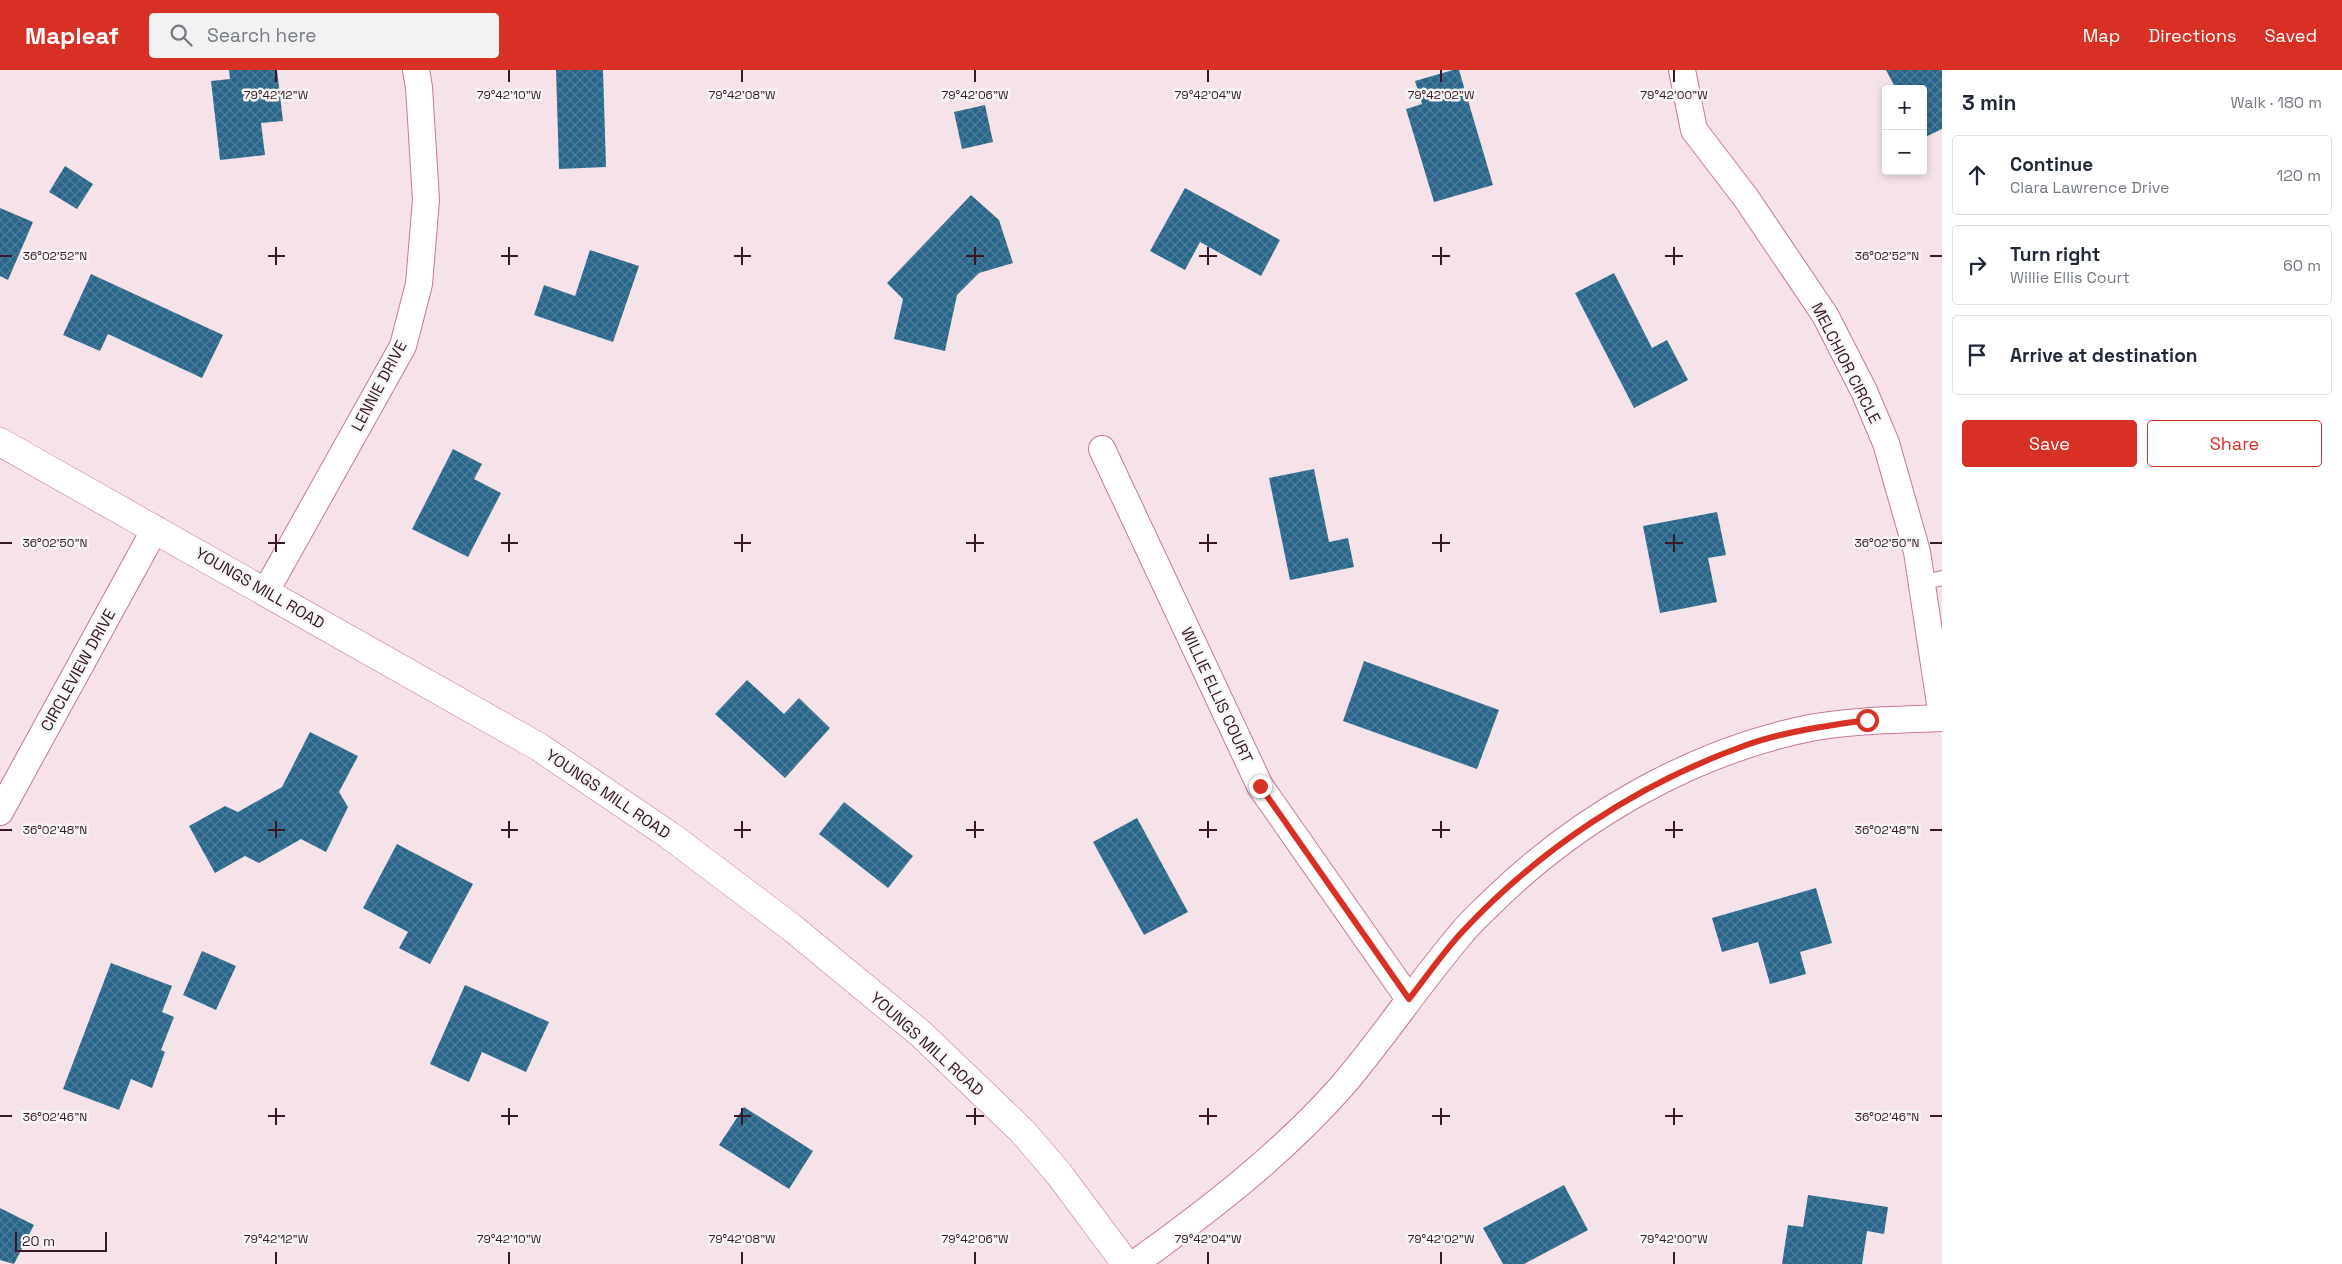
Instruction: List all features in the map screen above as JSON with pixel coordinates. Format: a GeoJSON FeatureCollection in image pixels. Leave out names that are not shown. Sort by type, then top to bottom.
{"type":"FeatureCollection","features":[{"type":"Feature","properties":{"kind":"street","name":"LENNIE DRIVE"},"geometry":{"type":"LineString","coordinates":[[266,592],[403,346],[419,284],[426,200],[419,87],[416,70]]}},
{"type":"Feature","properties":{"kind":"street","name":"MELCHIOR CIRCLE"},"geometry":{"type":"LineString","coordinates":[[1682,70],[1694,130],[1746,198],[1825,315],[1864,391],[1886,443],[1917,552],[1932,580],[1942,718]]}},
{"type":"Feature","properties":{"kind":"street","name":"YOUNGS MILL ROAD"},"geometry":{"type":"LineString","coordinates":[[0,442],[539,747],[669,835],[791,927],[920,1034],[1022,1132],[1059,1174],[1126,1264]]}},
{"type":"Feature","properties":{"kind":"street","name":"WILLIE ELLIS COURT"},"geometry":{"type":"LineString","coordinates":[[1102,450],[1260,786],[1409,999]]}},
{"type":"Feature","properties":{"kind":"street","name":"CIRCLEVIEW DRIVE"},"geometry":{"type":"LineString","coordinates":[[0,812],[155,529]]}},
{"type":"Feature","properties":{"kind":"street"},"geometry":{"type":"LineString","coordinates":[[1134,1264],[1192,1222],[1276,1154],[1342,1086],[1462,932],[1522,872],[1591,822],[1664,779],[1742,746],[1810,728],[1867,720],[1942,718]]}},
{"type":"Feature","properties":{"kind":"building"},"geometry":{"type":"Polygon","coordinates":[[[229,70],[277,70],[283,121],[261,123],[265,155],[220,160],[211,81],[230,79],[229,70]]]}},
{"type":"Feature","properties":{"kind":"building"},"geometry":{"type":"Polygon","coordinates":[[[556,70],[603,70],[606,167],[559,169],[556,70]]]}},
{"type":"Feature","properties":{"kind":"building"},"geometry":{"type":"Polygon","coordinates":[[[1459,70],[1493,185],[1434,202],[1406,109],[1422,104],[1415,81],[1459,70]]]}},
{"type":"Feature","properties":{"kind":"building"},"geometry":{"type":"Polygon","coordinates":[[[1886,70],[1942,70],[1942,129],[1927,136],[1927,85],[1894,85],[1886,70]]]}},
{"type":"Feature","properties":{"kind":"building"},"geometry":{"type":"Polygon","coordinates":[[[985,105],[993,142],[962,149],[954,112],[985,105]]]}},
{"type":"Feature","properties":{"kind":"building"},"geometry":{"type":"Polygon","coordinates":[[[65,166],[93,184],[77,209],[49,192],[65,166]]]}},
{"type":"Feature","properties":{"kind":"building"},"geometry":{"type":"Polygon","coordinates":[[[1185,188],[1280,240],[1261,276],[1200,242],[1185,270],[1150,251],[1185,188]]]}},
{"type":"Feature","properties":{"kind":"building"},"geometry":{"type":"Polygon","coordinates":[[[971,195],[999,220],[1013,263],[979,273],[957,295],[945,351],[894,339],[903,299],[887,283],[971,195]]]}},
{"type":"Feature","properties":{"kind":"building"},"geometry":{"type":"Polygon","coordinates":[[[0,208],[33,222],[8,280],[0,276],[0,208]]]}},
{"type":"Feature","properties":{"kind":"building"},"geometry":{"type":"Polygon","coordinates":[[[590,250],[639,266],[613,342],[534,315],[544,285],[575,296],[590,250]]]}},
{"type":"Feature","properties":{"kind":"building"},"geometry":{"type":"Polygon","coordinates":[[[1614,273],[1652,348],[1667,340],[1688,380],[1634,408],[1575,293],[1614,273]]]}},
{"type":"Feature","properties":{"kind":"building"},"geometry":{"type":"Polygon","coordinates":[[[91,274],[223,335],[202,378],[108,334],[100,351],[63,335],[91,274]]]}},
{"type":"Feature","properties":{"kind":"building"},"geometry":{"type":"Polygon","coordinates":[[[453,449],[482,464],[474,479],[501,493],[468,557],[412,529],[453,449]]]}},
{"type":"Feature","properties":{"kind":"building"},"geometry":{"type":"Polygon","coordinates":[[[1314,469],[1329,542],[1348,538],[1354,567],[1290,580],[1269,478],[1314,469]]]}},
{"type":"Feature","properties":{"kind":"building"},"geometry":{"type":"Polygon","coordinates":[[[1717,512],[1726,555],[1708,558],[1717,602],[1660,613],[1643,526],[1717,512]]]}},
{"type":"Feature","properties":{"kind":"building"},"geometry":{"type":"Polygon","coordinates":[[[1364,661],[1499,710],[1477,769],[1343,721],[1364,661]]]}},
{"type":"Feature","properties":{"kind":"building"},"geometry":{"type":"Polygon","coordinates":[[[747,680],[784,714],[799,698],[830,728],[785,778],[715,714],[747,680]]]}},
{"type":"Feature","properties":{"kind":"building"},"geometry":{"type":"Polygon","coordinates":[[[310,732],[358,756],[339,792],[348,807],[326,852],[301,839],[259,863],[245,856],[215,873],[189,826],[225,806],[238,812],[282,787],[310,732]]]}},
{"type":"Feature","properties":{"kind":"building"},"geometry":{"type":"Polygon","coordinates":[[[844,802],[913,856],[888,888],[819,834],[844,802]]]}},
{"type":"Feature","properties":{"kind":"building"},"geometry":{"type":"Polygon","coordinates":[[[1137,818],[1188,912],[1144,935],[1093,842],[1137,818]]]}},
{"type":"Feature","properties":{"kind":"building"},"geometry":{"type":"Polygon","coordinates":[[[397,844],[473,884],[430,964],[399,948],[408,932],[363,908],[397,844]]]}},
{"type":"Feature","properties":{"kind":"building"},"geometry":{"type":"Polygon","coordinates":[[[1816,888],[1832,943],[1800,952],[1806,974],[1770,984],[1758,942],[1722,952],[1712,918],[1816,888]]]}},
{"type":"Feature","properties":{"kind":"building"},"geometry":{"type":"Polygon","coordinates":[[[202,951],[236,966],[216,1010],[183,995],[202,951]]]}},
{"type":"Feature","properties":{"kind":"building"},"geometry":{"type":"Polygon","coordinates":[[[111,963],[172,986],[162,1012],[174,1017],[161,1050],[165,1052],[152,1088],[131,1079],[119,1110],[63,1089],[111,963]]]}},
{"type":"Feature","properties":{"kind":"building"},"geometry":{"type":"Polygon","coordinates":[[[465,985],[549,1022],[526,1072],[482,1052],[469,1082],[430,1064],[465,985]]]}},
{"type":"Feature","properties":{"kind":"building"},"geometry":{"type":"Polygon","coordinates":[[[744,1107],[813,1151],[789,1189],[719,1145],[744,1107]]]}},
{"type":"Feature","properties":{"kind":"building"},"geometry":{"type":"Polygon","coordinates":[[[1564,1185],[1588,1230],[1524,1264],[1503,1264],[1483,1228],[1564,1185]]]}},
{"type":"Feature","properties":{"kind":"building"},"geometry":{"type":"Polygon","coordinates":[[[1808,1195],[1888,1207],[1884,1234],[1867,1231],[1862,1264],[1782,1264],[1788,1225],[1803,1227],[1808,1195]]]}},
{"type":"Feature","properties":{"kind":"building"},"geometry":{"type":"Polygon","coordinates":[[[0,1208],[34,1225],[14,1264],[0,1260],[0,1208]]]}},
{"type":"Feature","properties":{"kind":"route"},"geometry":{"type":"LineString","coordinates":[[1260,786],[1409,999],[1462,932],[1522,872],[1591,822],[1664,779],[1742,746],[1810,728],[1867,720]]}}]}
